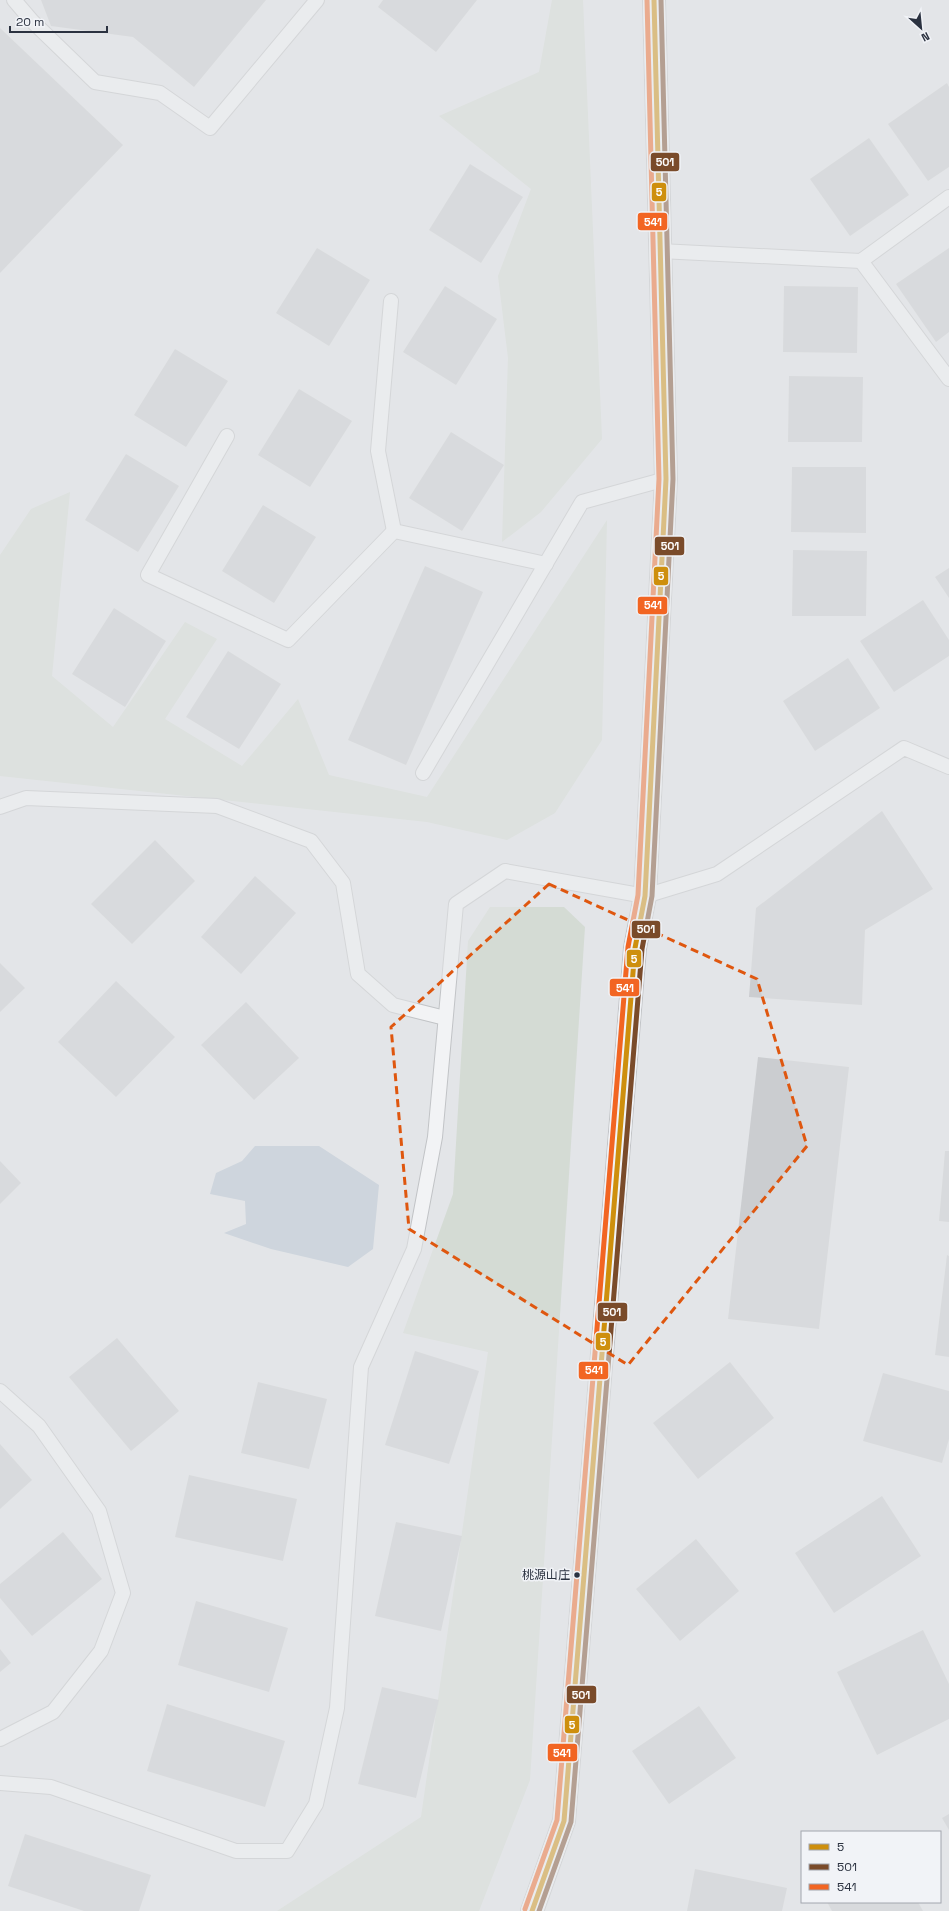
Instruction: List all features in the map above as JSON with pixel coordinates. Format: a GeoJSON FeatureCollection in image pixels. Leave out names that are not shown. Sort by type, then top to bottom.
{"type":"FeatureCollection","features":[{"type":"Feature","properties":{"kind":"main road"},"geometry":{"type":"LineString","coordinates":[[532,1911],[564,1821],[635,948],[644,896],[666,479],[654,0]]}},
{"type":"Feature","properties":{"kind":"lane"},"geometry":{"type":"LineString","coordinates":[[14,0],[32,21],[95,82],[160,93],[210,128],[317,0]]}},
{"type":"Feature","properties":{"kind":"lane"},"geometry":{"type":"LineString","coordinates":[[660,252],[861,261],[949,197]]}},
{"type":"Feature","properties":{"kind":"lane"},"geometry":{"type":"LineString","coordinates":[[861,261],[949,379]]}},
{"type":"Feature","properties":{"kind":"lane"},"geometry":{"type":"LineString","coordinates":[[391,301],[378,451],[394,531]]}},
{"type":"Feature","properties":{"kind":"lane"},"geometry":{"type":"LineString","coordinates":[[227,436],[148,575],[288,640],[394,531]]}},
{"type":"Feature","properties":{"kind":"lane"},"geometry":{"type":"LineString","coordinates":[[424,773],[582,502],[666,479]]}},
{"type":"Feature","properties":{"kind":"lane"},"geometry":{"type":"LineString","coordinates":[[394,531],[546,564]]}},
{"type":"Feature","properties":{"kind":"lane"},"geometry":{"type":"LineString","coordinates":[[0,1782],[51,1787],[236,1851],[287,1851],[316,1804],[337,1708],[361,1367],[414,1249],[434,1137],[456,904],[505,871],[644,896],[717,874],[904,748],[949,767]]}},
{"type":"Feature","properties":{"kind":"lane"},"geometry":{"type":"LineString","coordinates":[[0,807],[26,798],[217,806],[311,841],[343,883],[358,974],[393,1005],[446,1018]]}},
{"type":"Feature","properties":{"kind":"lane"},"geometry":{"type":"LineString","coordinates":[[0,1391],[39,1426],[99,1511],[123,1593],[101,1651],[53,1712],[0,1739]]}},
{"type":"Feature","properties":{"kind":"highlighted area"},"geometry":{"type":"Polygon","coordinates":[[[549,884],[757,979],[807,1146],[628,1365],[409,1229],[391,1027],[549,884]]]}},
{"type":"Feature","properties":{"kind":"shaded area"},"geometry":{"type":"Polygon","coordinates":[[[552,0],[583,0],[602,439],[541,512],[502,542],[508,358],[498,276],[531,189],[439,116],[539,72],[552,0]]]}},
{"type":"Feature","properties":{"kind":"shaded area"},"geometry":{"type":"Polygon","coordinates":[[[70,492],[52,676],[113,727],[185,622],[217,639],[165,719],[242,766],[298,699],[329,775],[427,797],[607,520],[602,740],[555,813],[507,840],[427,822],[0,776],[0,555],[31,509],[70,492]]]}},
{"type":"Feature","properties":{"kind":"shaded area"},"geometry":{"type":"Polygon","coordinates":[[[490,907],[564,907],[585,927],[530,1780],[479,1911],[277,1911],[421,1817],[488,1352],[403,1333],[453,1194],[468,941],[490,907]]]}},
{"type":"Feature","properties":{"kind":"water"},"geometry":{"type":"Polygon","coordinates":[[[255,1146],[319,1146],[379,1185],[373,1249],[348,1267],[271,1249],[224,1233],[246,1224],[245,1201],[210,1194],[216,1173],[242,1161],[255,1146]]]}},
{"type":"Feature","properties":{"kind":"building"},"geometry":{"type":"Polygon","coordinates":[[[41,0],[266,0],[194,87],[133,37],[51,26],[41,0]]]}},
{"type":"Feature","properties":{"kind":"building"},"geometry":{"type":"Polygon","coordinates":[[[383,0],[477,0],[436,52],[378,7],[383,0]]]}},
{"type":"Feature","properties":{"kind":"building"},"geometry":{"type":"Polygon","coordinates":[[[0,28],[123,145],[0,273],[0,28]]]}},
{"type":"Feature","properties":{"kind":"building"},"geometry":{"type":"Polygon","coordinates":[[[947,83],[949,87],[949,167],[928,181],[888,124],[947,83]]]}},
{"type":"Feature","properties":{"kind":"building"},"geometry":{"type":"Polygon","coordinates":[[[869,138],[909,195],[850,236],[810,179],[869,138]]]}},
{"type":"Feature","properties":{"kind":"building"},"geometry":{"type":"Polygon","coordinates":[[[470,164],[523,197],[481,263],[429,230],[470,164]]]}},
{"type":"Feature","properties":{"kind":"building"},"geometry":{"type":"Polygon","coordinates":[[[317,248],[370,280],[329,346],[276,313],[317,248]]]}},
{"type":"Feature","properties":{"kind":"building"},"geometry":{"type":"Polygon","coordinates":[[[949,248],[949,332],[936,342],[896,284],[949,248]]]}},
{"type":"Feature","properties":{"kind":"building"},"geometry":{"type":"Polygon","coordinates":[[[445,286],[497,319],[456,385],[403,352],[445,286]]]}},
{"type":"Feature","properties":{"kind":"building"},"geometry":{"type":"Polygon","coordinates":[[[784,286],[858,287],[857,353],[783,352],[784,286]]]}},
{"type":"Feature","properties":{"kind":"building"},"geometry":{"type":"Polygon","coordinates":[[[175,349],[228,381],[186,447],[134,415],[175,349]]]}},
{"type":"Feature","properties":{"kind":"building"},"geometry":{"type":"Polygon","coordinates":[[[789,376],[863,377],[862,442],[788,442],[789,376]]]}},
{"type":"Feature","properties":{"kind":"building"},"geometry":{"type":"Polygon","coordinates":[[[299,389],[352,421],[310,487],[258,455],[299,389]]]}},
{"type":"Feature","properties":{"kind":"building"},"geometry":{"type":"Polygon","coordinates":[[[451,432],[504,465],[462,531],[409,498],[451,432]]]}},
{"type":"Feature","properties":{"kind":"building"},"geometry":{"type":"Polygon","coordinates":[[[126,454],[179,486],[138,552],[85,520],[126,454]]]}},
{"type":"Feature","properties":{"kind":"building"},"geometry":{"type":"Polygon","coordinates":[[[792,467],[866,467],[866,533],[791,532],[792,467]]]}},
{"type":"Feature","properties":{"kind":"building"},"geometry":{"type":"Polygon","coordinates":[[[263,505],[316,537],[274,603],[222,571],[263,505]]]}},
{"type":"Feature","properties":{"kind":"building"},"geometry":{"type":"Polygon","coordinates":[[[793,550],[867,551],[866,616],[792,616],[793,550]]]}},
{"type":"Feature","properties":{"kind":"building"},"geometry":{"type":"Polygon","coordinates":[[[425,566],[483,592],[406,765],[348,740],[425,566]]]}},
{"type":"Feature","properties":{"kind":"building"},"geometry":{"type":"Polygon","coordinates":[[[949,568],[949,598],[935,577],[949,568]]]}},
{"type":"Feature","properties":{"kind":"building"},"geometry":{"type":"Polygon","coordinates":[[[923,600],[949,640],[949,656],[894,692],[860,641],[923,600]]]}},
{"type":"Feature","properties":{"kind":"building"},"geometry":{"type":"Polygon","coordinates":[[[114,608],[166,641],[125,707],[72,674],[114,608]]]}},
{"type":"Feature","properties":{"kind":"building"},"geometry":{"type":"Polygon","coordinates":[[[228,651],[281,684],[239,749],[186,717],[228,651]]]}},
{"type":"Feature","properties":{"kind":"building"},"geometry":{"type":"Polygon","coordinates":[[[848,658],[880,708],[815,751],[783,701],[848,658]]]}},
{"type":"Feature","properties":{"kind":"building"},"geometry":{"type":"Polygon","coordinates":[[[882,811],[933,889],[865,930],[862,1005],[749,997],[756,908],[882,811]]]}},
{"type":"Feature","properties":{"kind":"building"},"geometry":{"type":"Polygon","coordinates":[[[155,840],[195,881],[132,944],[91,904],[155,840]]]}},
{"type":"Feature","properties":{"kind":"building"},"geometry":{"type":"Polygon","coordinates":[[[255,876],[296,913],[241,974],[201,937],[255,876]]]}},
{"type":"Feature","properties":{"kind":"building"},"geometry":{"type":"Polygon","coordinates":[[[0,963],[25,988],[0,1012],[0,963]]]}},
{"type":"Feature","properties":{"kind":"building"},"geometry":{"type":"Polygon","coordinates":[[[116,981],[175,1037],[116,1097],[58,1042],[116,981]]]}},
{"type":"Feature","properties":{"kind":"building"},"geometry":{"type":"Polygon","coordinates":[[[246,1002],[299,1058],[254,1100],[201,1045],[246,1002]]]}},
{"type":"Feature","properties":{"kind":"building"},"geometry":{"type":"Polygon","coordinates":[[[758,1057],[849,1067],[819,1329],[728,1319],[758,1057]]]}},
{"type":"Feature","properties":{"kind":"building"},"geometry":{"type":"Polygon","coordinates":[[[945,1151],[949,1151],[949,1222],[939,1221],[945,1151]]]}},
{"type":"Feature","properties":{"kind":"building"},"geometry":{"type":"Polygon","coordinates":[[[0,1161],[21,1183],[0,1204],[0,1161]]]}},
{"type":"Feature","properties":{"kind":"building"},"geometry":{"type":"Polygon","coordinates":[[[947,1255],[949,1256],[949,1357],[935,1355],[947,1255]]]}},
{"type":"Feature","properties":{"kind":"building"},"geometry":{"type":"Polygon","coordinates":[[[117,1338],[179,1411],[131,1451],[69,1377],[117,1338]]]}},
{"type":"Feature","properties":{"kind":"building"},"geometry":{"type":"Polygon","coordinates":[[[415,1351],[479,1371],[449,1464],[385,1445],[415,1351]]]}},
{"type":"Feature","properties":{"kind":"building"},"geometry":{"type":"Polygon","coordinates":[[[730,1362],[774,1418],[698,1479],[653,1423],[730,1362]]]}},
{"type":"Feature","properties":{"kind":"building"},"geometry":{"type":"Polygon","coordinates":[[[883,1373],[949,1391],[949,1439],[942,1463],[863,1441],[883,1373]]]}},
{"type":"Feature","properties":{"kind":"building"},"geometry":{"type":"Polygon","coordinates":[[[258,1382],[327,1399],[309,1469],[241,1453],[258,1382]]]}},
{"type":"Feature","properties":{"kind":"building"},"geometry":{"type":"Polygon","coordinates":[[[0,1444],[32,1480],[0,1509],[0,1444]]]}},
{"type":"Feature","properties":{"kind":"building"},"geometry":{"type":"Polygon","coordinates":[[[189,1475],[297,1499],[283,1561],[175,1537],[189,1475]]]}},
{"type":"Feature","properties":{"kind":"building"},"geometry":{"type":"Polygon","coordinates":[[[882,1496],[921,1556],[834,1613],[795,1553],[882,1496]]]}},
{"type":"Feature","properties":{"kind":"building"},"geometry":{"type":"Polygon","coordinates":[[[396,1522],[462,1536],[441,1631],[375,1616],[396,1522]]]}},
{"type":"Feature","properties":{"kind":"building"},"geometry":{"type":"Polygon","coordinates":[[[63,1532],[102,1579],[32,1636],[0,1598],[0,1584],[63,1532]]]}},
{"type":"Feature","properties":{"kind":"building"},"geometry":{"type":"Polygon","coordinates":[[[696,1539],[739,1591],[680,1641],[636,1589],[696,1539]]]}},
{"type":"Feature","properties":{"kind":"building"},"geometry":{"type":"Polygon","coordinates":[[[196,1601],[288,1628],[269,1692],[178,1665],[196,1601]]]}},
{"type":"Feature","properties":{"kind":"building"},"geometry":{"type":"Polygon","coordinates":[[[923,1630],[949,1684],[949,1719],[877,1755],[837,1672],[923,1630]]]}},
{"type":"Feature","properties":{"kind":"building"},"geometry":{"type":"Polygon","coordinates":[[[0,1649],[11,1663],[0,1672],[0,1649]]]}},
{"type":"Feature","properties":{"kind":"building"},"geometry":{"type":"Polygon","coordinates":[[[382,1687],[439,1700],[416,1798],[358,1784],[382,1687]]]}},
{"type":"Feature","properties":{"kind":"building"},"geometry":{"type":"Polygon","coordinates":[[[167,1704],[285,1741],[265,1807],[147,1771],[167,1704]]]}},
{"type":"Feature","properties":{"kind":"building"},"geometry":{"type":"Polygon","coordinates":[[[699,1706],[736,1758],[669,1804],[632,1751],[699,1706]]]}},
{"type":"Feature","properties":{"kind":"building"},"geometry":{"type":"Polygon","coordinates":[[[949,1814],[949,1830],[942,1818],[949,1814]]]}},
{"type":"Feature","properties":{"kind":"building"},"geometry":{"type":"Polygon","coordinates":[[[25,1834],[151,1875],[139,1911],[84,1911],[8,1886],[25,1834]]]}},
{"type":"Feature","properties":{"kind":"building"},"geometry":{"type":"Polygon","coordinates":[[[695,1869],[787,1888],[782,1911],[687,1911],[695,1869]]]}},
{"type":"Feature","properties":{"kind":"building"},"geometry":{"type":"Polygon","coordinates":[[[828,1903],[919,1903],[923,1911],[832,1911],[828,1903]]]}},
{"type":"Feature","properties":{"kind":"transit line","name":"541"},"geometry":{"type":"LineString","coordinates":[[525,1909],[557,1820],[628,947],[638,895],[659,479],[647,0]]}},
{"type":"Feature","properties":{"kind":"transit line","name":"5"},"geometry":{"type":"LineString","coordinates":[[532,1911],[564,1821],[635,948],[645,896],[666,479],[654,0]]}},
{"type":"Feature","properties":{"kind":"transit line","name":"501"},"geometry":{"type":"LineString","coordinates":[[539,1911],[571,1822],[642,949],[652,896],[673,479],[661,0]]}},
{"type":"Feature","properties":{"kind":"place","name":"桃源山庄"},"geometry":{"type":"Point","coordinates":[577,1575]}}]}
